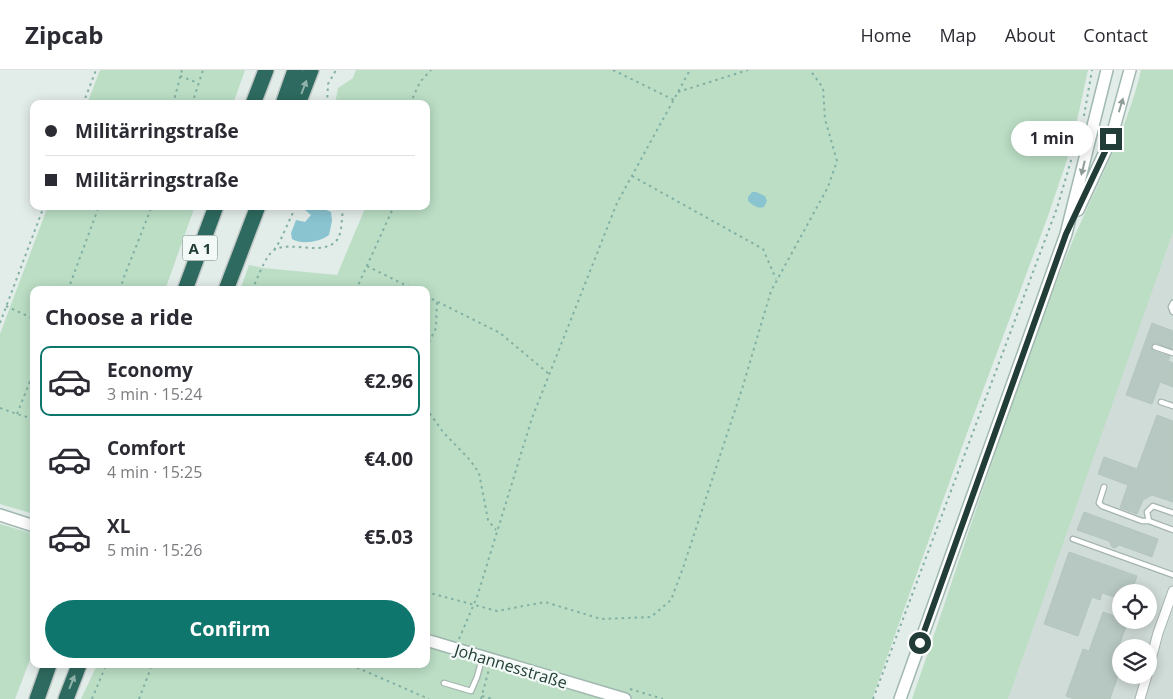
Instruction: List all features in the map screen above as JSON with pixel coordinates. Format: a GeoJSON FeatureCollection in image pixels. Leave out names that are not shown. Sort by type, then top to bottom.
{"type":"FeatureCollection","features":[{"type":"Feature","properties":{"kind":"highway"},"geometry":{"type":"LineString","coordinates":[[255,100],[266,70]]}},
{"type":"Feature","properties":{"kind":"highway"},"geometry":{"type":"LineString","coordinates":[[284,100],[295,70]]}},
{"type":"Feature","properties":{"kind":"highway"},"geometry":{"type":"LineString","coordinates":[[300,100],[311,70]]}},
{"type":"Feature","properties":{"kind":"highway","name":"A 1"},"geometry":{"type":"LineString","coordinates":[[186,286],[215,210]]}},
{"type":"Feature","properties":{"kind":"highway","name":"A 1"},"geometry":{"type":"LineString","coordinates":[[219,286],[246,210]]}},
{"type":"Feature","properties":{"kind":"highway"},"geometry":{"type":"LineString","coordinates":[[228,286],[256,210]]}},
{"type":"Feature","properties":{"kind":"highway"},"geometry":{"type":"LineString","coordinates":[[37,699],[48,668]]}},
{"type":"Feature","properties":{"kind":"highway"},"geometry":{"type":"LineString","coordinates":[[66,699],[78,668]]}},
{"type":"Feature","properties":{"kind":"main road"},"geometry":{"type":"LineString","coordinates":[[900,699],[1066,234],[1099,109],[1107,70]]}},
{"type":"Feature","properties":{"kind":"main road"},"geometry":{"type":"LineString","coordinates":[[1066,234],[1111,139],[1130,70]]}},
{"type":"Feature","properties":{"kind":"main road"},"geometry":{"type":"LineString","coordinates":[[0,515],[30,525]]}},
{"type":"Feature","properties":{"kind":"main road","name":"Johannesstraße"},"geometry":{"type":"LineString","coordinates":[[430,641],[625,699]]}},
{"type":"Feature","properties":{"kind":"street"},"geometry":{"type":"LineString","coordinates":[[1156,639],[1173,591]]}},
{"type":"Feature","properties":{"kind":"street"},"geometry":{"type":"LineString","coordinates":[[1140,699],[1144,684]]}},
{"type":"Feature","properties":{"kind":"lane"},"geometry":{"type":"LineString","coordinates":[[1173,303],[1171,307],[1173,312]]}},
{"type":"Feature","properties":{"kind":"lane"},"geometry":{"type":"LineString","coordinates":[[1155,347],[1173,354]]}},
{"type":"Feature","properties":{"kind":"lane"},"geometry":{"type":"LineString","coordinates":[[1160,402],[1173,406]]}},
{"type":"Feature","properties":{"kind":"lane"},"geometry":{"type":"LineString","coordinates":[[1104,486],[1099,503],[1102,506],[1142,522],[1150,521],[1173,530]]}},
{"type":"Feature","properties":{"kind":"lane"},"geometry":{"type":"LineString","coordinates":[[1150,521],[1147,512],[1154,506],[1173,513]]}},
{"type":"Feature","properties":{"kind":"lane"},"geometry":{"type":"LineString","coordinates":[[1073,539],[1173,575]]}},
{"type":"Feature","properties":{"kind":"lane"},"geometry":{"type":"LineString","coordinates":[[444,683],[471,691],[486,658]]}},
{"type":"Feature","properties":{"kind":"path"},"geometry":{"type":"LineString","coordinates":[[85,100],[96,70]]}},
{"type":"Feature","properties":{"kind":"path"},"geometry":{"type":"LineString","coordinates":[[174,100],[182,70]]}},
{"type":"Feature","properties":{"kind":"path"},"geometry":{"type":"LineString","coordinates":[[193,100],[203,70]]}},
{"type":"Feature","properties":{"kind":"path"},"geometry":{"type":"LineString","coordinates":[[327,100],[328,84],[336,70]]}},
{"type":"Feature","properties":{"kind":"path"},"geometry":{"type":"LineString","coordinates":[[412,100],[420,82],[431,70]]}},
{"type":"Feature","properties":{"kind":"path"},"geometry":{"type":"LineString","coordinates":[[613,70],[674,100]]}},
{"type":"Feature","properties":{"kind":"path"},"geometry":{"type":"LineString","coordinates":[[455,649],[473,606],[532,418],[618,203],[690,70]]}},
{"type":"Feature","properties":{"kind":"path"},"geometry":{"type":"LineString","coordinates":[[678,92],[748,70]]}},
{"type":"Feature","properties":{"kind":"path"},"geometry":{"type":"LineString","coordinates":[[430,593],[497,611],[545,602],[602,619],[651,617],[671,600],[742,389],[770,291],[828,187],[837,161],[824,119],[822,88],[810,70]]}},
{"type":"Feature","properties":{"kind":"path"},"geometry":{"type":"LineString","coordinates":[[1083,120],[1092,70]]}},
{"type":"Feature","properties":{"kind":"path"},"geometry":{"type":"LineString","coordinates":[[180,76],[198,83]]}},
{"type":"Feature","properties":{"kind":"path"},"geometry":{"type":"LineString","coordinates":[[873,699],[1057,208],[1081,129]]}},
{"type":"Feature","properties":{"kind":"path"},"geometry":{"type":"LineString","coordinates":[[632,176],[763,250],[777,280]]}},
{"type":"Feature","properties":{"kind":"path"},"geometry":{"type":"LineString","coordinates":[[0,323],[42,210]]}},
{"type":"Feature","properties":{"kind":"path"},"geometry":{"type":"LineString","coordinates":[[69,286],[98,210]]}},
{"type":"Feature","properties":{"kind":"path"},"geometry":{"type":"LineString","coordinates":[[121,286],[150,210]]}},
{"type":"Feature","properties":{"kind":"path"},"geometry":{"type":"LineString","coordinates":[[254,286],[265,260],[280,241],[294,210]]}},
{"type":"Feature","properties":{"kind":"path"},"geometry":{"type":"LineString","coordinates":[[274,250],[332,244],[339,235],[343,210]]}},
{"type":"Feature","properties":{"kind":"path"},"geometry":{"type":"LineString","coordinates":[[358,286],[392,210]]}},
{"type":"Feature","properties":{"kind":"path"},"geometry":{"type":"LineString","coordinates":[[367,266],[406,286]]}},
{"type":"Feature","properties":{"kind":"path"},"geometry":{"type":"LineString","coordinates":[[430,298],[500,332],[549,374]]}},
{"type":"Feature","properties":{"kind":"path"},"geometry":{"type":"LineString","coordinates":[[430,340],[436,328],[437,301]]}},
{"type":"Feature","properties":{"kind":"path"},"geometry":{"type":"LineString","coordinates":[[6,306],[30,317]]}},
{"type":"Feature","properties":{"kind":"path"},"geometry":{"type":"LineString","coordinates":[[17,414],[30,381]]}},
{"type":"Feature","properties":{"kind":"path"},"geometry":{"type":"LineString","coordinates":[[0,408],[30,418]]}},
{"type":"Feature","properties":{"kind":"path"},"geometry":{"type":"LineString","coordinates":[[430,414],[443,432],[470,460],[479,473],[488,520],[497,531]]}},
{"type":"Feature","properties":{"kind":"path"},"geometry":{"type":"LineString","coordinates":[[481,699],[486,658]]}},
{"type":"Feature","properties":{"kind":"path"},"geometry":{"type":"LineString","coordinates":[[92,699],[105,668]]}},
{"type":"Feature","properties":{"kind":"path"},"geometry":{"type":"LineString","coordinates":[[139,699],[151,668]]}},
{"type":"Feature","properties":{"kind":"path"},"geometry":{"type":"LineString","coordinates":[[358,668],[429,699]]}},
{"type":"Feature","properties":{"kind":"path"},"geometry":{"type":"LineString","coordinates":[[482,696],[493,699]]}},
{"type":"Feature","properties":{"kind":"shaded area"},"geometry":{"type":"Polygon","coordinates":[[[1173,232],[1173,699],[1008,699],[1108,412],[1173,232]]]}},
{"type":"Feature","properties":{"kind":"green space"},"geometry":{"type":"Polygon","coordinates":[[[100,70],[245,70],[234,100],[89,100],[100,70]]]}},
{"type":"Feature","properties":{"kind":"green space"},"geometry":{"type":"Polygon","coordinates":[[[356,70],[1088,70],[1071,148],[1048,216],[967,433],[872,699],[81,699],[96,668],[430,668],[430,286],[241,286],[249,265],[337,275],[364,210],[430,210],[430,100],[336,100],[338,88],[353,78],[356,70]]]}},
{"type":"Feature","properties":{"kind":"green space"},"geometry":{"type":"Polygon","coordinates":[[[1141,70],[1173,70],[1173,232],[1008,699],[912,699],[1041,323],[1071,245],[1125,121],[1141,70]]]}},
{"type":"Feature","properties":{"kind":"green space"},"geometry":{"type":"Polygon","coordinates":[[[46,210],[194,210],[166,286],[30,286],[30,513],[0,504],[0,334],[46,210]]]}},
{"type":"Feature","properties":{"kind":"green space"},"geometry":{"type":"Polygon","coordinates":[[[0,524],[30,533],[30,660],[15,699],[0,699],[0,524]]]}},
{"type":"Feature","properties":{"kind":"water"},"geometry":{"type":"Polygon","coordinates":[[[752,192],[765,196],[767,201],[764,207],[757,207],[748,201],[748,197],[752,192]]]}},
{"type":"Feature","properties":{"kind":"water"},"geometry":{"type":"Polygon","coordinates":[[[305,210],[326,210],[331,212],[332,221],[329,235],[311,242],[301,242],[292,239],[291,233],[296,220],[305,222],[311,215],[305,210]]]}},
{"type":"Feature","properties":{"kind":"building"},"geometry":{"type":"Polygon","coordinates":[[[1152,323],[1173,331],[1172,349],[1156,343],[1151,346],[1153,351],[1170,356],[1168,361],[1173,363],[1173,387],[1160,382],[1152,404],[1126,395],[1152,323]]]}},
{"type":"Feature","properties":{"kind":"building"},"geometry":{"type":"Polygon","coordinates":[[[1157,415],[1173,421],[1173,502],[1152,495],[1143,500],[1137,514],[1120,508],[1128,485],[1098,474],[1104,457],[1137,469],[1157,415]]]}},
{"type":"Feature","properties":{"kind":"building"},"geometry":{"type":"Polygon","coordinates":[[[1084,512],[1158,539],[1152,557],[1119,545],[1115,548],[1112,547],[1109,541],[1077,530],[1084,512]]]}},
{"type":"Feature","properties":{"kind":"building"},"geometry":{"type":"Polygon","coordinates":[[[1069,552],[1137,576],[1134,584],[1112,584],[1112,596],[1102,593],[1100,600],[1092,597],[1078,636],[1044,624],[1069,552]]]}},
{"type":"Feature","properties":{"kind":"building"},"geometry":{"type":"Polygon","coordinates":[[[1103,612],[1112,615],[1112,629],[1125,629],[1122,639],[1112,639],[1112,684],[1115,684],[1110,699],[1074,699],[1066,696],[1083,649],[1089,651],[1103,612]]]}},
{"type":"Feature","properties":{"kind":"route"},"geometry":{"type":"LineString","coordinates":[[920,643],[1066,234],[1111,139]]}}]}
